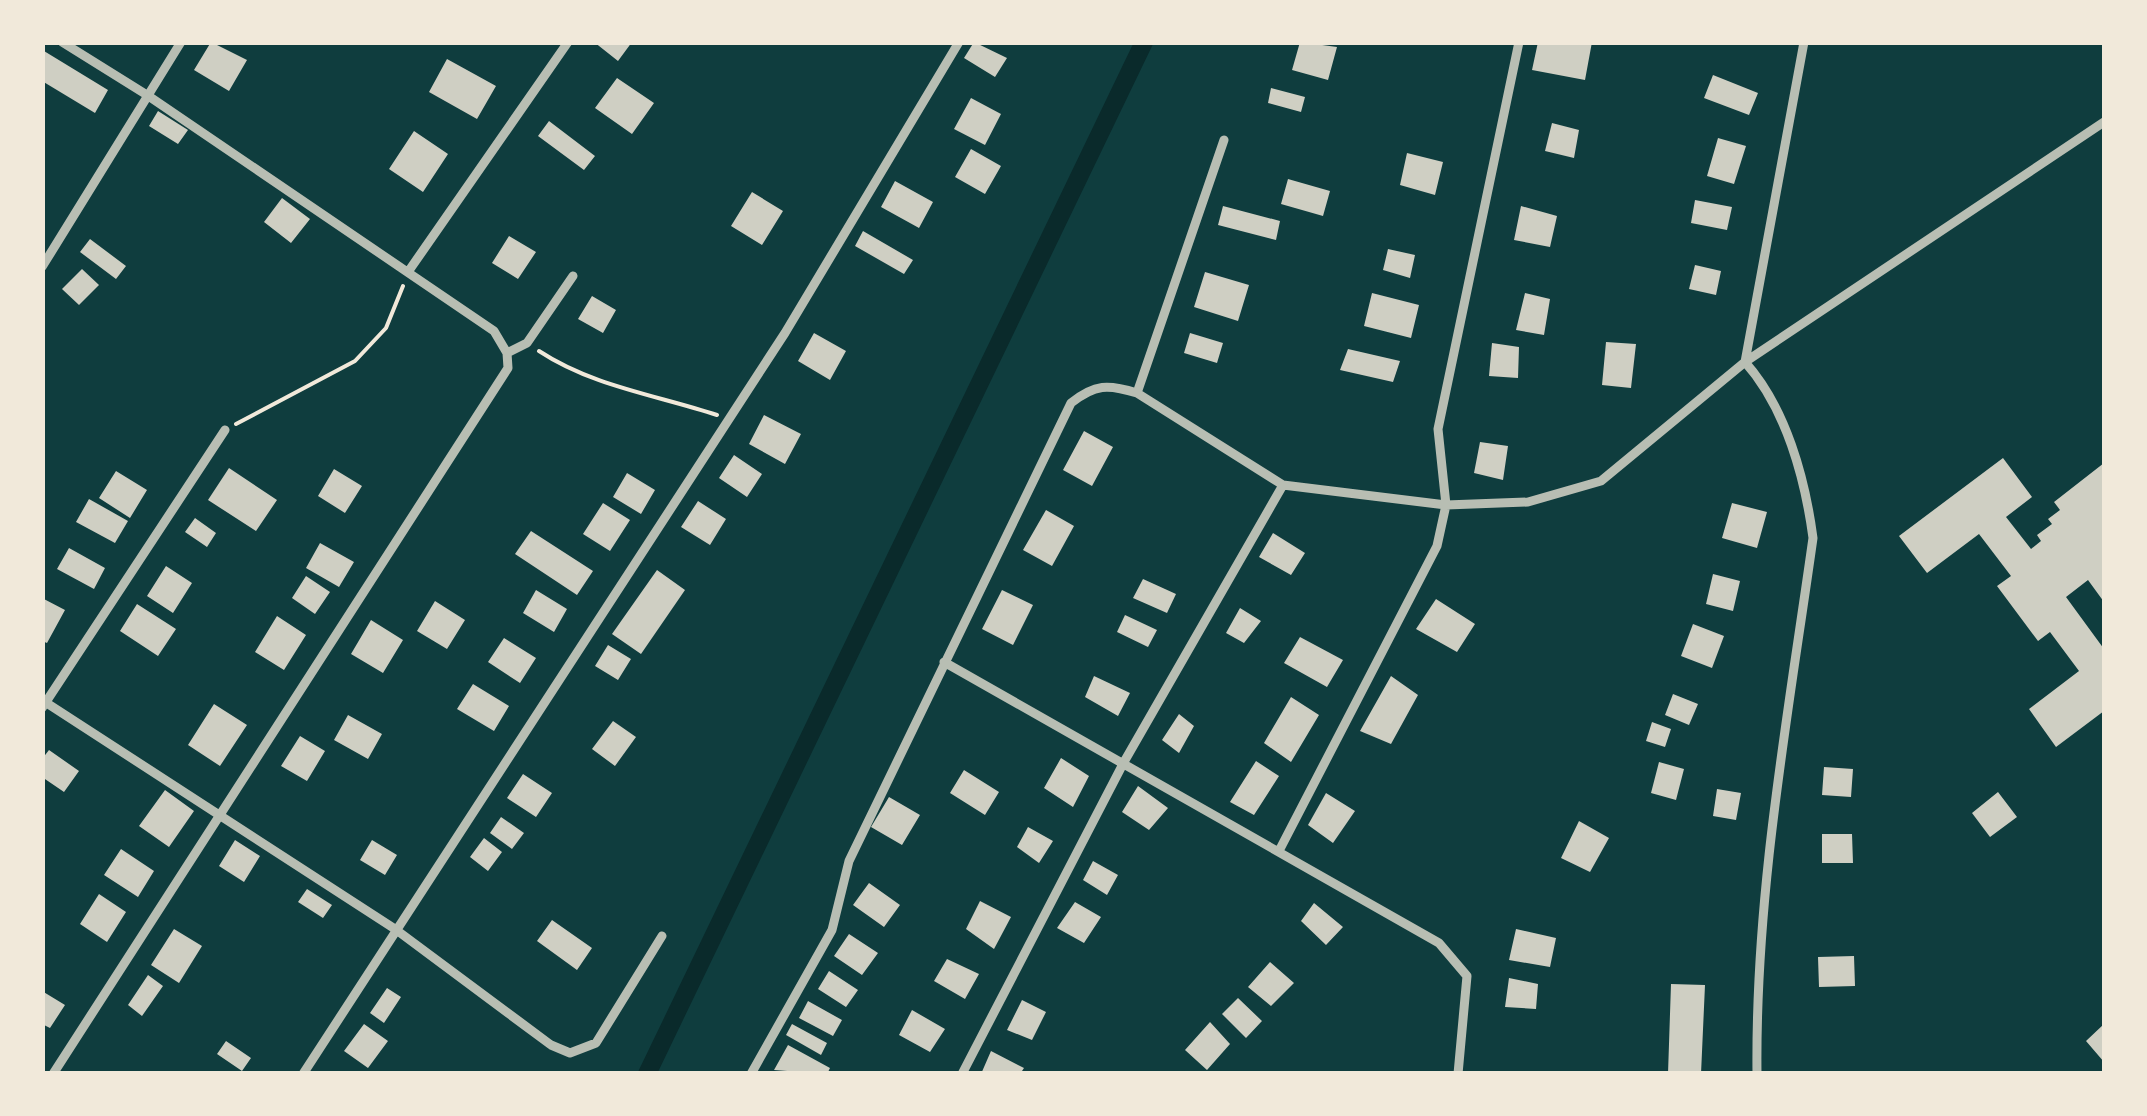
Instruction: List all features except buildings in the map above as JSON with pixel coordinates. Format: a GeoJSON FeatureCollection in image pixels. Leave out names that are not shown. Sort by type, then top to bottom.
{"type":"FeatureCollection","features":[{"type":"Feature","properties":{"kind":"street"},"geometry":{"type":"LineString","coordinates":[[53,1074],[502,384],[507,353],[494,331],[148,94],[62,42]]}},
{"type":"Feature","properties":{"kind":"street"},"geometry":{"type":"LineString","coordinates":[[42,267],[181,42]]}},
{"type":"Feature","properties":{"kind":"street"},"geometry":{"type":"LineString","coordinates":[[408,272],[568,42]]}},
{"type":"Feature","properties":{"kind":"street"},"geometry":{"type":"LineString","coordinates":[[303,1074],[728,419],[960,42]]}},
{"type":"Feature","properties":{"kind":"street"},"geometry":{"type":"LineString","coordinates":[[1280,849],[1437,546],[1446,505],[1438,430],[1518,42]]}},
{"type":"Feature","properties":{"kind":"street"},"geometry":{"type":"LineString","coordinates":[[1745,362],[1804,42]]}},
{"type":"Feature","properties":{"kind":"street"},"geometry":{"type":"LineString","coordinates":[[751,1074],[832,930],[849,861],[1071,404],[1090,388],[1112,385],[1136,393],[1283,486],[1446,505],[1528,502],[1601,481],[1745,362],[2104,122]]}},
{"type":"Feature","properties":{"kind":"street"},"geometry":{"type":"LineString","coordinates":[[1136,393],[1224,140]]}},
{"type":"Feature","properties":{"kind":"street"},"geometry":{"type":"LineString","coordinates":[[507,353],[527,343],[572,276]]}},
{"type":"Feature","properties":{"kind":"street"},"geometry":{"type":"LineString","coordinates":[[1745,362],[1763,382],[1807,488],[1813,538],[1765,886],[1756,980],[1757,1074]]}},
{"type":"Feature","properties":{"kind":"street"},"geometry":{"type":"LineString","coordinates":[[224,430],[44,703],[396,928],[551,1046],[570,1053],[596,1043],[662,936]]}},
{"type":"Feature","properties":{"kind":"street"},"geometry":{"type":"LineString","coordinates":[[962,1074],[1124,762],[1283,486]]}},
{"type":"Feature","properties":{"kind":"street"},"geometry":{"type":"LineString","coordinates":[[944,662],[1280,849],[1439,943],[1466,976],[1458,1074]]}},
{"type":"Feature","properties":{"kind":"path"},"geometry":{"type":"LineString","coordinates":[[224,430],[355,361],[386,328],[408,272]]}},
{"type":"Feature","properties":{"kind":"path"},"geometry":{"type":"LineString","coordinates":[[527,343],[586,379],[643,391],[728,419]]}},
{"type":"Feature","properties":{"kind":"waterway"},"geometry":{"type":"LineString","coordinates":[[647,1074],[1144,42]]}}]}
